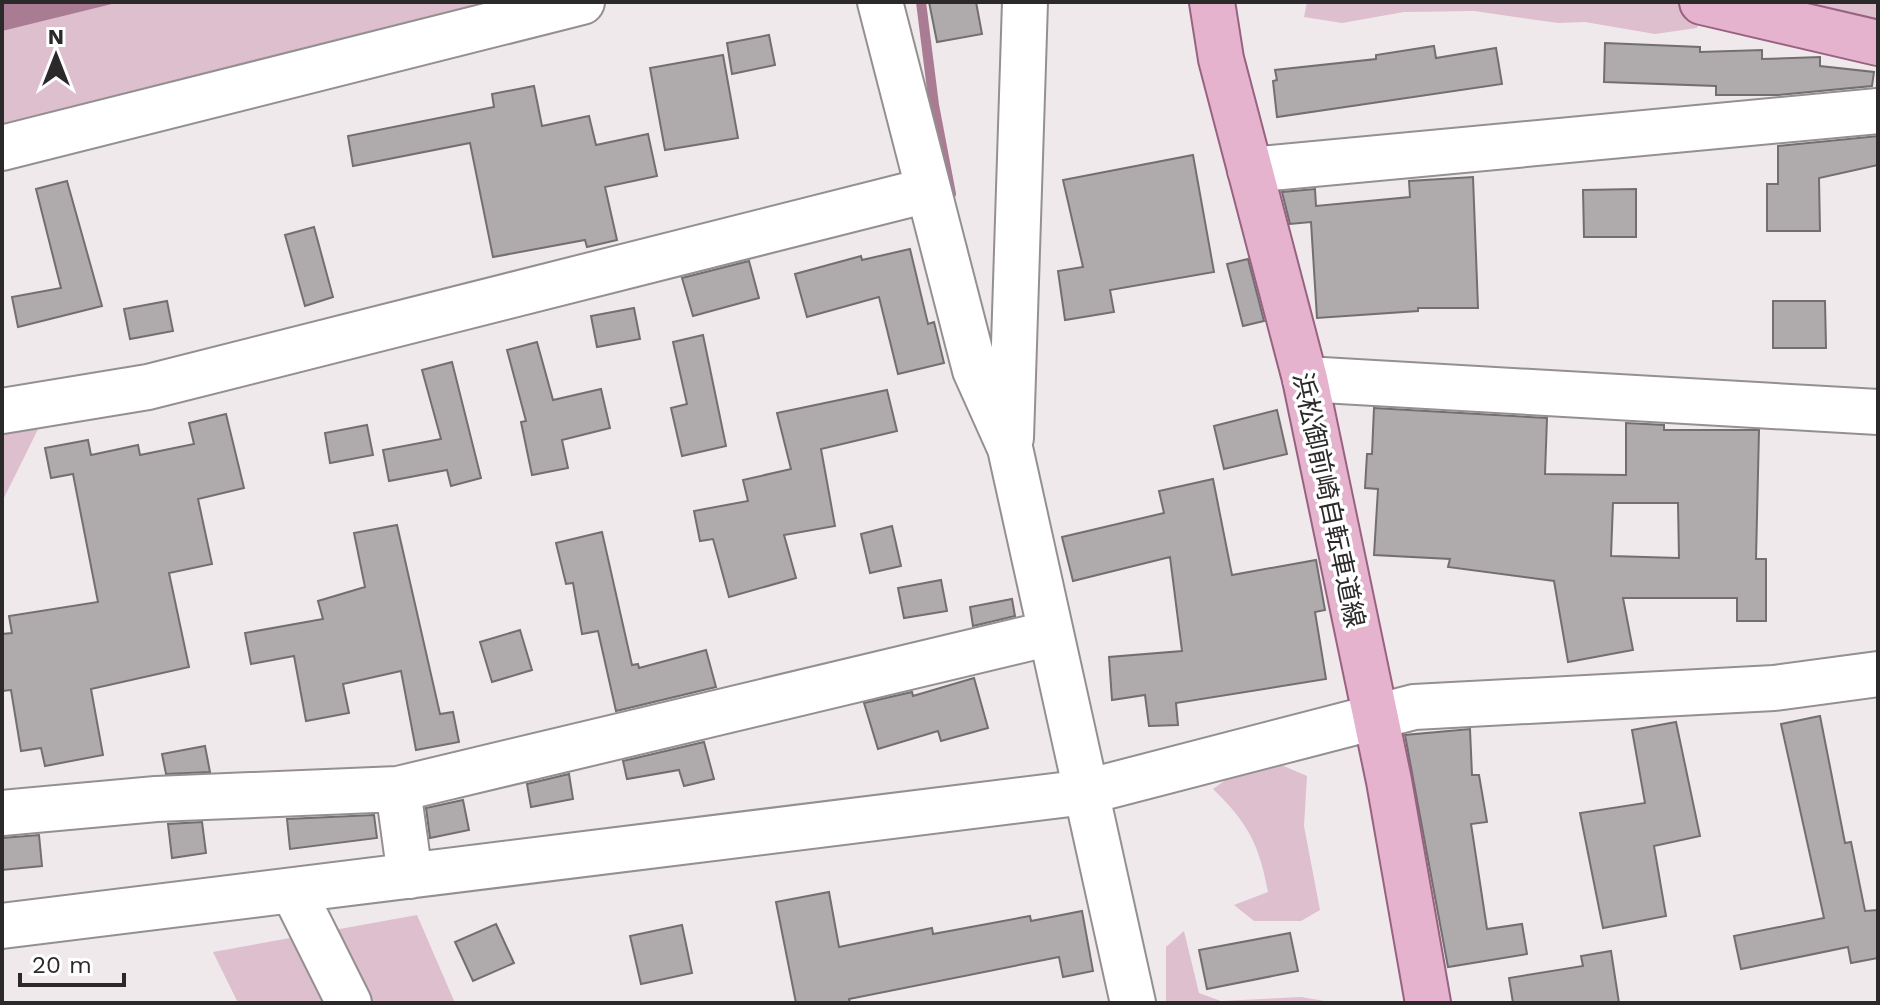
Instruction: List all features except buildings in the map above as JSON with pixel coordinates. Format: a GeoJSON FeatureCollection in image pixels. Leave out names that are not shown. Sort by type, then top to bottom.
{"type":"FeatureCollection","features":[{"type":"Feature","properties":{"kind":"main road","name":"浜松御前崎自転車道線"},"geometry":{"type":"LineString","coordinates":[[1212,2],[1221,59],[1305,379],[1406,866],[1428,1003]]}},
{"type":"Feature","properties":{"kind":"main road"},"geometry":{"type":"LineString","coordinates":[[1702,2],[1878,43]]}},
{"type":"Feature","properties":{"kind":"street"},"geometry":{"type":"LineString","coordinates":[[2,148],[582,2]]}},
{"type":"Feature","properties":{"kind":"street"},"geometry":{"type":"LineString","coordinates":[[880,2],[975,370],[1010,448],[1133,1003]]}},
{"type":"Feature","properties":{"kind":"street"},"geometry":{"type":"LineString","coordinates":[[1010,448],[1025,2]]}},
{"type":"Feature","properties":{"kind":"street"},"geometry":{"type":"LineString","coordinates":[[1250,170],[1878,111]]}},
{"type":"Feature","properties":{"kind":"street"},"geometry":{"type":"LineString","coordinates":[[2,411],[148,387],[928,190]]}},
{"type":"Feature","properties":{"kind":"street"},"geometry":{"type":"LineString","coordinates":[[1305,379],[1878,412]]}},
{"type":"Feature","properties":{"kind":"street"},"geometry":{"type":"LineString","coordinates":[[2,813],[156,799],[398,789],[1051,633]]}},
{"type":"Feature","properties":{"kind":"street"},"geometry":{"type":"LineString","coordinates":[[2,926],[1086,792],[1414,707],[1774,688],[1878,674]]}},
{"type":"Feature","properties":{"kind":"street"},"geometry":{"type":"LineString","coordinates":[[398,789],[410,876]]}},
{"type":"Feature","properties":{"kind":"street"},"geometry":{"type":"LineString","coordinates":[[293,891],[349,1003]]}},
{"type":"Feature","properties":{"kind":"shaded area"},"geometry":{"type":"Polygon","coordinates":[[[2,2],[120,2],[2,31],[2,2]]]}},
{"type":"Feature","properties":{"kind":"shaded area"},"geometry":{"type":"Polygon","coordinates":[[[89,2],[582,2],[2,148],[2,27],[89,2]]]}},
{"type":"Feature","properties":{"kind":"shaded area"},"geometry":{"type":"Polygon","coordinates":[[[1307,2],[1878,2],[1878,44],[1702,5],[1697,28],[1655,34],[1585,22],[1558,23],[1474,11],[1404,12],[1342,23],[1304,17],[1307,2]]]}},
{"type":"Feature","properties":{"kind":"shaded area"},"geometry":{"type":"Polygon","coordinates":[[[2,400],[51,403],[2,502],[2,400]]]}},
{"type":"Feature","properties":{"kind":"shaded area"},"geometry":{"type":"Polygon","coordinates":[[[1272,761],[1307,776],[1304,826],[1320,910],[1301,921],[1254,921],[1234,905],[1268,892],[1261,860],[1250,835],[1213,789],[1235,773],[1272,761]]]}},
{"type":"Feature","properties":{"kind":"shaded area"},"geometry":{"type":"Polygon","coordinates":[[[417,915],[455,1003],[238,1003],[213,952],[417,915]]]}},
{"type":"Feature","properties":{"kind":"shaded area"},"geometry":{"type":"Polygon","coordinates":[[[1184,931],[1199,993],[1221,1001],[1301,997],[1337,1003],[1166,1003],[1166,947],[1184,931]]]}},
{"type":"Feature","properties":{"kind":"waterway"},"geometry":{"type":"LineString","coordinates":[[921,2],[934,105],[951,194]]}}]}
